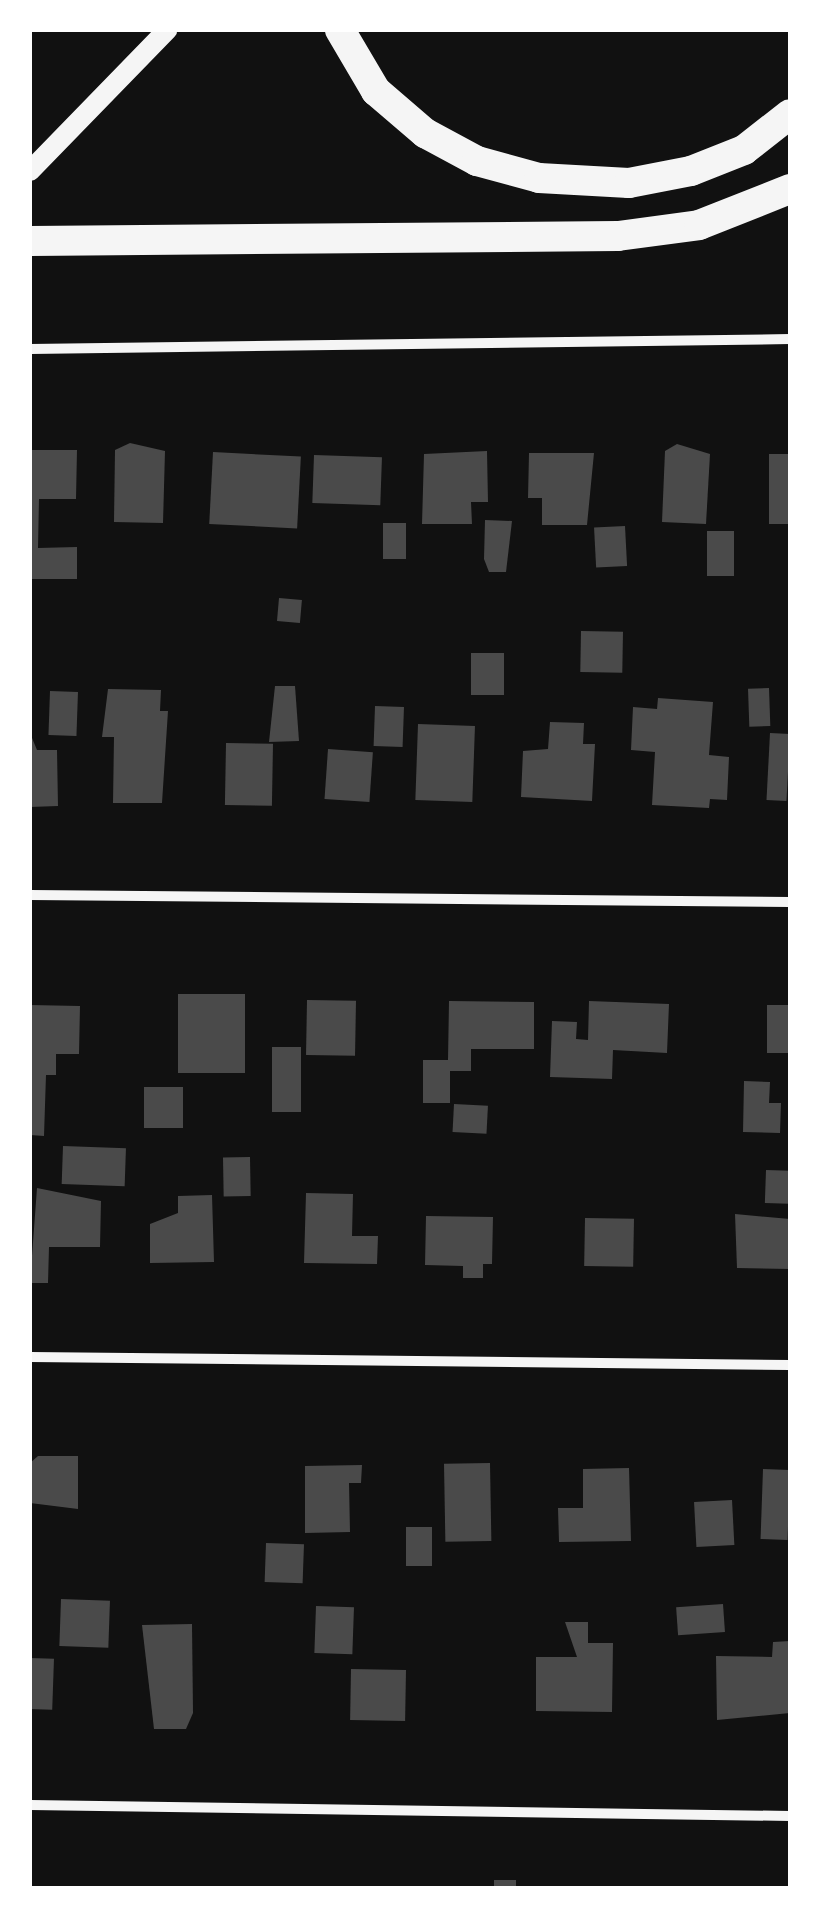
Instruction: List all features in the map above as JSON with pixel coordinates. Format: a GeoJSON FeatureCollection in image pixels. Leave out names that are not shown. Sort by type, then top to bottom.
{"type":"FeatureCollection","features":[{"type":"Feature","properties":{"kind":"highway"},"geometry":{"type":"LineString","coordinates":[[340,30],[376,91],[426,133],[477,162],[539,178],[629,183],[691,171],[744,150],[790,114]]}},
{"type":"Feature","properties":{"kind":"highway"},"geometry":{"type":"LineString","coordinates":[[30,241],[618,236],[699,225],[790,189]]}},
{"type":"Feature","properties":{"kind":"main road"},"geometry":{"type":"LineString","coordinates":[[30,171],[167,30]]}},
{"type":"Feature","properties":{"kind":"street"},"geometry":{"type":"LineString","coordinates":[[30,349],[790,339]]}},
{"type":"Feature","properties":{"kind":"street"},"geometry":{"type":"LineString","coordinates":[[30,895],[790,902]]}},
{"type":"Feature","properties":{"kind":"street"},"geometry":{"type":"LineString","coordinates":[[30,1357],[790,1365]]}},
{"type":"Feature","properties":{"kind":"street"},"geometry":{"type":"LineString","coordinates":[[30,1805],[790,1816]]}},
{"type":"Feature","properties":{"kind":"building"},"geometry":{"type":"Polygon","coordinates":[[[130,443],[165,451],[163,523],[114,522],[115,450],[130,443]]]}},
{"type":"Feature","properties":{"kind":"building"},"geometry":{"type":"Polygon","coordinates":[[[677,444],[710,454],[706,524],[662,522],[665,451],[677,444]]]}},
{"type":"Feature","properties":{"kind":"building"},"geometry":{"type":"Polygon","coordinates":[[[30,450],[77,450],[76,499],[39,499],[38,548],[77,547],[77,579],[30,579],[30,450]]]}},
{"type":"Feature","properties":{"kind":"building"},"geometry":{"type":"Polygon","coordinates":[[[487,451],[488,502],[471,502],[472,524],[422,524],[424,454],[487,451]]]}},
{"type":"Feature","properties":{"kind":"building"},"geometry":{"type":"Polygon","coordinates":[[[213,452],[301,457],[297,529],[209,524],[213,452]]]}},
{"type":"Feature","properties":{"kind":"building"},"geometry":{"type":"Polygon","coordinates":[[[529,453],[594,453],[587,525],[542,525],[542,498],[528,498],[529,453]]]}},
{"type":"Feature","properties":{"kind":"building"},"geometry":{"type":"Polygon","coordinates":[[[769,454],[790,454],[790,524],[769,524],[769,454]]]}},
{"type":"Feature","properties":{"kind":"building"},"geometry":{"type":"Polygon","coordinates":[[[314,455],[382,457],[380,505],[312,503],[314,455]]]}},
{"type":"Feature","properties":{"kind":"building"},"geometry":{"type":"Polygon","coordinates":[[[485,520],[512,521],[506,572],[489,572],[484,559],[485,520]]]}},
{"type":"Feature","properties":{"kind":"building"},"geometry":{"type":"Polygon","coordinates":[[[383,523],[406,523],[406,559],[383,559],[383,523]]]}},
{"type":"Feature","properties":{"kind":"building"},"geometry":{"type":"Polygon","coordinates":[[[625,526],[627,566],[596,568],[594,528],[625,526]]]}},
{"type":"Feature","properties":{"kind":"building"},"geometry":{"type":"Polygon","coordinates":[[[707,531],[734,531],[734,576],[707,576],[707,531]]]}},
{"type":"Feature","properties":{"kind":"building"},"geometry":{"type":"Polygon","coordinates":[[[279,598],[302,600],[300,623],[277,621],[279,598]]]}},
{"type":"Feature","properties":{"kind":"building"},"geometry":{"type":"Polygon","coordinates":[[[581,631],[623,632],[622,673],[580,672],[581,631]]]}},
{"type":"Feature","properties":{"kind":"building"},"geometry":{"type":"Polygon","coordinates":[[[471,653],[504,653],[504,695],[471,695],[471,653]]]}},
{"type":"Feature","properties":{"kind":"building"},"geometry":{"type":"Polygon","coordinates":[[[275,686],[295,686],[299,741],[269,742],[275,686]]]}},
{"type":"Feature","properties":{"kind":"building"},"geometry":{"type":"Polygon","coordinates":[[[769,688],[770,726],[749,727],[748,689],[769,688]]]}},
{"type":"Feature","properties":{"kind":"building"},"geometry":{"type":"Polygon","coordinates":[[[108,689],[161,690],[160,711],[168,711],[162,803],[113,803],[114,737],[102,737],[108,689]]]}},
{"type":"Feature","properties":{"kind":"building"},"geometry":{"type":"Polygon","coordinates":[[[50,691],[78,692],[76,736],[48,735],[50,691]]]}},
{"type":"Feature","properties":{"kind":"building"},"geometry":{"type":"Polygon","coordinates":[[[658,698],[713,702],[709,755],[729,757],[727,800],[710,799],[709,808],[652,805],[655,752],[631,750],[633,707],[657,709],[658,698]]]}},
{"type":"Feature","properties":{"kind":"building"},"geometry":{"type":"Polygon","coordinates":[[[375,706],[404,707],[403,747],[374,746],[375,706]]]}},
{"type":"Feature","properties":{"kind":"building"},"geometry":{"type":"Polygon","coordinates":[[[550,722],[584,723],[583,744],[595,744],[592,801],[521,797],[523,751],[548,749],[550,722]]]}},
{"type":"Feature","properties":{"kind":"building"},"geometry":{"type":"Polygon","coordinates":[[[418,724],[475,726],[472,802],[415,800],[418,724]]]}},
{"type":"Feature","properties":{"kind":"building"},"geometry":{"type":"Polygon","coordinates":[[[30,733],[37,750],[57,750],[58,806],[30,807],[30,733]]]}},
{"type":"Feature","properties":{"kind":"building"},"geometry":{"type":"Polygon","coordinates":[[[770,733],[790,734],[786,801],[766,800],[770,733]]]}},
{"type":"Feature","properties":{"kind":"building"},"geometry":{"type":"Polygon","coordinates":[[[226,743],[273,744],[272,806],[225,805],[226,743]]]}},
{"type":"Feature","properties":{"kind":"building"},"geometry":{"type":"Polygon","coordinates":[[[328,749],[373,752],[369,802],[325,799],[328,749]]]}},
{"type":"Feature","properties":{"kind":"building"},"geometry":{"type":"Polygon","coordinates":[[[178,994],[245,994],[245,1073],[178,1073],[178,994]]]}},
{"type":"Feature","properties":{"kind":"building"},"geometry":{"type":"Polygon","coordinates":[[[307,1000],[356,1001],[355,1056],[306,1055],[307,1000]]]}},
{"type":"Feature","properties":{"kind":"building"},"geometry":{"type":"Polygon","coordinates":[[[449,1001],[534,1002],[534,1049],[471,1049],[471,1071],[450,1071],[450,1103],[423,1103],[423,1060],[448,1060],[449,1001]]]}},
{"type":"Feature","properties":{"kind":"building"},"geometry":{"type":"Polygon","coordinates":[[[589,1001],[669,1004],[667,1053],[613,1050],[612,1079],[550,1077],[552,1021],[577,1022],[576,1039],[588,1040],[589,1001]]]}},
{"type":"Feature","properties":{"kind":"building"},"geometry":{"type":"Polygon","coordinates":[[[30,1005],[80,1006],[79,1054],[56,1054],[56,1075],[46,1075],[44,1136],[30,1135],[30,1005]]]}},
{"type":"Feature","properties":{"kind":"building"},"geometry":{"type":"Polygon","coordinates":[[[767,1005],[790,1005],[790,1053],[767,1053],[767,1005]]]}},
{"type":"Feature","properties":{"kind":"building"},"geometry":{"type":"Polygon","coordinates":[[[272,1047],[301,1047],[301,1112],[272,1112],[272,1047]]]}},
{"type":"Feature","properties":{"kind":"building"},"geometry":{"type":"Polygon","coordinates":[[[744,1081],[770,1082],[769,1103],[781,1103],[780,1133],[743,1132],[744,1081]]]}},
{"type":"Feature","properties":{"kind":"building"},"geometry":{"type":"Polygon","coordinates":[[[144,1087],[183,1087],[183,1128],[144,1128],[144,1087]]]}},
{"type":"Feature","properties":{"kind":"building"},"geometry":{"type":"Polygon","coordinates":[[[454,1104],[488,1106],[486,1134],[453,1132],[454,1104]]]}},
{"type":"Feature","properties":{"kind":"building"},"geometry":{"type":"Polygon","coordinates":[[[63,1146],[126,1148],[125,1186],[62,1184],[63,1146]]]}},
{"type":"Feature","properties":{"kind":"building"},"geometry":{"type":"Polygon","coordinates":[[[223,1157],[250,1157],[251,1196],[224,1196],[223,1157]]]}},
{"type":"Feature","properties":{"kind":"building"},"geometry":{"type":"Polygon","coordinates":[[[766,1170],[790,1171],[789,1204],[765,1203],[766,1170]]]}},
{"type":"Feature","properties":{"kind":"building"},"geometry":{"type":"Polygon","coordinates":[[[37,1188],[101,1201],[100,1247],[49,1247],[48,1283],[30,1283],[37,1188]]]}},
{"type":"Feature","properties":{"kind":"building"},"geometry":{"type":"Polygon","coordinates":[[[306,1193],[353,1194],[352,1236],[378,1236],[377,1264],[304,1263],[306,1193]]]}},
{"type":"Feature","properties":{"kind":"building"},"geometry":{"type":"Polygon","coordinates":[[[212,1195],[214,1262],[150,1263],[150,1224],[178,1213],[178,1196],[212,1195]]]}},
{"type":"Feature","properties":{"kind":"building"},"geometry":{"type":"Polygon","coordinates":[[[735,1214],[790,1219],[790,1269],[737,1268],[735,1214]]]}},
{"type":"Feature","properties":{"kind":"building"},"geometry":{"type":"Polygon","coordinates":[[[426,1216],[493,1217],[492,1264],[483,1264],[483,1278],[463,1278],[463,1266],[425,1265],[426,1216]]]}},
{"type":"Feature","properties":{"kind":"building"},"geometry":{"type":"Polygon","coordinates":[[[585,1218],[634,1219],[633,1267],[584,1266],[585,1218]]]}},
{"type":"Feature","properties":{"kind":"building"},"geometry":{"type":"Polygon","coordinates":[[[38,1456],[78,1456],[78,1509],[30,1503],[30,1463],[38,1456]]]}},
{"type":"Feature","properties":{"kind":"building"},"geometry":{"type":"Polygon","coordinates":[[[490,1463],[491,1541],[445,1542],[444,1464],[490,1463]]]}},
{"type":"Feature","properties":{"kind":"building"},"geometry":{"type":"Polygon","coordinates":[[[362,1465],[361,1483],[349,1483],[350,1532],[305,1533],[305,1466],[362,1465]]]}},
{"type":"Feature","properties":{"kind":"building"},"geometry":{"type":"Polygon","coordinates":[[[629,1468],[631,1541],[559,1542],[558,1508],[583,1508],[583,1469],[629,1468]]]}},
{"type":"Feature","properties":{"kind":"building"},"geometry":{"type":"Polygon","coordinates":[[[763,1469],[790,1470],[788,1540],[761,1539],[763,1469]]]}},
{"type":"Feature","properties":{"kind":"building"},"geometry":{"type":"Polygon","coordinates":[[[732,1500],[734,1545],[696,1547],[694,1502],[732,1500]]]}},
{"type":"Feature","properties":{"kind":"building"},"geometry":{"type":"Polygon","coordinates":[[[406,1527],[432,1527],[432,1566],[406,1566],[406,1527]]]}},
{"type":"Feature","properties":{"kind":"building"},"geometry":{"type":"Polygon","coordinates":[[[266,1543],[304,1544],[303,1583],[265,1582],[266,1543]]]}},
{"type":"Feature","properties":{"kind":"building"},"geometry":{"type":"Polygon","coordinates":[[[61,1599],[110,1601],[108,1648],[59,1646],[61,1599]]]}},
{"type":"Feature","properties":{"kind":"building"},"geometry":{"type":"Polygon","coordinates":[[[723,1604],[725,1632],[678,1635],[676,1607],[723,1604]]]}},
{"type":"Feature","properties":{"kind":"building"},"geometry":{"type":"Polygon","coordinates":[[[316,1606],[354,1607],[352,1654],[314,1653],[316,1606]]]}},
{"type":"Feature","properties":{"kind":"building"},"geometry":{"type":"Polygon","coordinates":[[[565,1622],[588,1622],[588,1643],[613,1643],[612,1712],[536,1711],[536,1657],[577,1657],[565,1622]]]}},
{"type":"Feature","properties":{"kind":"building"},"geometry":{"type":"Polygon","coordinates":[[[192,1624],[193,1713],[186,1729],[154,1729],[142,1625],[192,1624]]]}},
{"type":"Feature","properties":{"kind":"building"},"geometry":{"type":"Polygon","coordinates":[[[790,1641],[790,1713],[717,1720],[716,1656],[772,1657],[773,1642],[790,1641]]]}},
{"type":"Feature","properties":{"kind":"building"},"geometry":{"type":"Polygon","coordinates":[[[30,1658],[54,1659],[52,1710],[30,1709],[30,1658]]]}},
{"type":"Feature","properties":{"kind":"building"},"geometry":{"type":"Polygon","coordinates":[[[351,1669],[406,1670],[405,1721],[350,1720],[351,1669]]]}},
{"type":"Feature","properties":{"kind":"building"},"geometry":{"type":"Polygon","coordinates":[[[494,1880],[516,1880],[516,1888],[494,1888],[494,1880]]]}}]}
